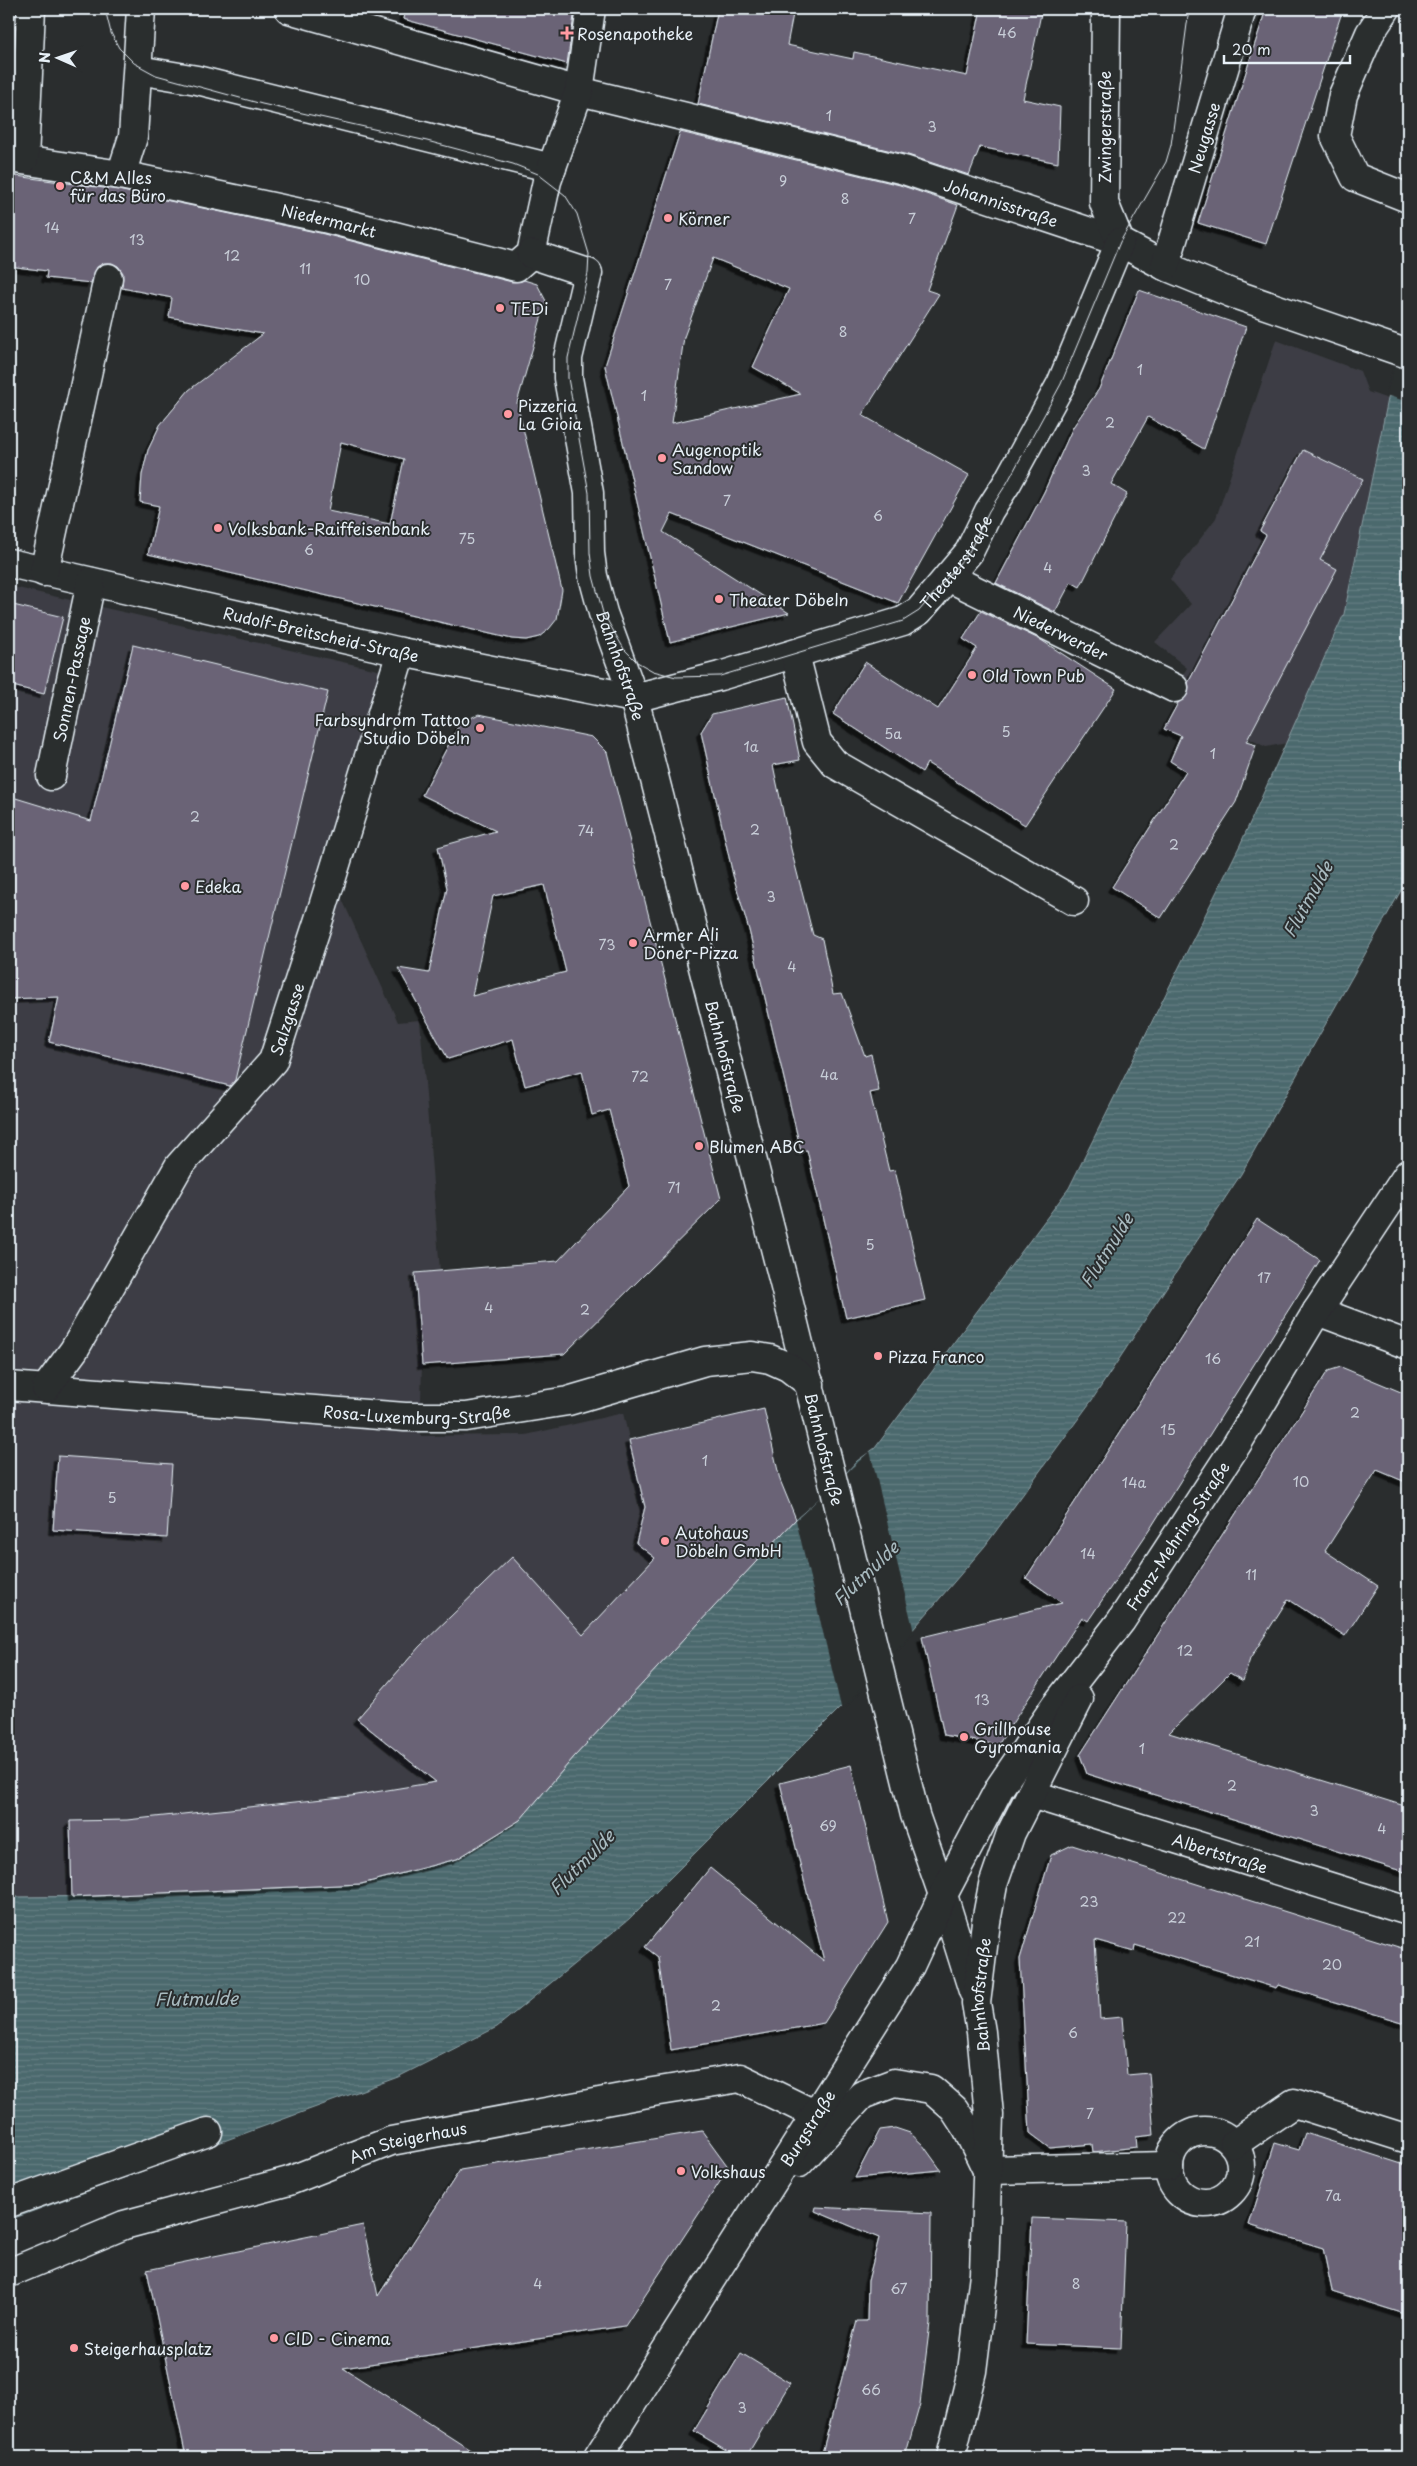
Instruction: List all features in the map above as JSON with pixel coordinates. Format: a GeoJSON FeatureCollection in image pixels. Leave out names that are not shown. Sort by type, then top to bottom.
{"type":"FeatureCollection","features":[{"type":"Feature","properties":{"kind":"street","name":"Niedermarkt"},"geometry":{"type":"LineString","coordinates":[[31,9],[17,158],[121,175],[324,218],[516,267],[531,254]]}},
{"type":"Feature","properties":{"kind":"street"},"geometry":{"type":"LineString","coordinates":[[121,175],[133,137],[141,9]]}},
{"type":"Feature","properties":{"kind":"street"},"geometry":{"type":"LineString","coordinates":[[289,9],[579,91]]}},
{"type":"Feature","properties":{"kind":"street"},"geometry":{"type":"LineString","coordinates":[[531,254],[552,168],[579,91],[591,9]]}},
{"type":"Feature","properties":{"kind":"street","name":"Zwingerstraße"},"geometry":{"type":"LineString","coordinates":[[1106,9],[1104,203],[1120,242]]}},
{"type":"Feature","properties":{"kind":"street","name":"Neugasse"},"geometry":{"type":"LineString","coordinates":[[1165,266],[1242,9]]}},
{"type":"Feature","properties":{"kind":"street"},"geometry":{"type":"LineString","coordinates":[[1386,9],[1370,33],[1343,95],[1335,136],[1355,177],[1408,198]]}},
{"type":"Feature","properties":{"kind":"street"},"geometry":{"type":"LineString","coordinates":[[138,70],[197,80],[552,168]]}},
{"type":"Feature","properties":{"kind":"street","name":"Johannisstraße"},"geometry":{"type":"LineString","coordinates":[[579,91],[904,170],[1120,242],[1165,266],[1231,293],[1408,354]]}},
{"type":"Feature","properties":{"kind":"street","name":"Theaterstraße"},"geometry":{"type":"LineString","coordinates":[[634,698],[795,654],[913,616],[969,552],[989,511],[1007,483],[1061,384],[1120,242]]}},
{"type":"Feature","properties":{"kind":"street","name":"Bahnhofstraße"},"geometry":{"type":"LineString","coordinates":[[531,254],[588,273],[568,358],[568,378],[590,494],[590,552],[593,576],[603,614],[634,698],[810,1384],[915,1815],[943,1895],[976,2003],[981,2032],[989,2115],[984,2274],[972,2371],[951,2457]]}},
{"type":"Feature","properties":{"kind":"street"},"geometry":{"type":"LineString","coordinates":[[44,572],[108,278]]}},
{"type":"Feature","properties":{"kind":"street","name":"Rudolf-Breitscheid-Straße"},"geometry":{"type":"LineString","coordinates":[[9,563],[401,652],[634,698]]}},
{"type":"Feature","properties":{"kind":"street","name":"Niederwerder"},"geometry":{"type":"LineString","coordinates":[[948,577],[1174,688]]}},
{"type":"Feature","properties":{"kind":"street","name":"Sonnen-Passage"},"geometry":{"type":"LineString","coordinates":[[51,776],[92,582]]}},
{"type":"Feature","properties":{"kind":"street","name":"Salzgasse"},"geometry":{"type":"LineString","coordinates":[[46,1388],[74,1350],[179,1166],[273,1061],[321,913],[401,652]]}},
{"type":"Feature","properties":{"kind":"street"},"geometry":{"type":"LineString","coordinates":[[795,654],[817,742],[835,764],[1074,901]]}},
{"type":"Feature","properties":{"kind":"street","name":"Franz-Mehring-Straße"},"geometry":{"type":"LineString","coordinates":[[943,1895],[1000,1787],[1056,1704],[1121,1621],[1237,1444],[1317,1311],[1408,1174]]}},
{"type":"Feature","properties":{"kind":"street"},"geometry":{"type":"LineString","coordinates":[[1317,1311],[1408,1345]]}},
{"type":"Feature","properties":{"kind":"street","name":"Rosa-Luxemburg-Straße"},"geometry":{"type":"LineString","coordinates":[[9,1386],[238,1406],[414,1417],[466,1417],[568,1401],[705,1361],[752,1356],[770,1359],[788,1367],[810,1384]]}},
{"type":"Feature","properties":{"kind":"street","name":"Bahnhofstraße"},"geometry":{"type":"LineString","coordinates":[[976,2003],[993,1884],[1012,1833],[1062,1730],[1121,1621]]}},
{"type":"Feature","properties":{"kind":"street","name":"Albertstraße"},"geometry":{"type":"LineString","coordinates":[[1031,1794],[1408,1911]]}},
{"type":"Feature","properties":{"kind":"street","name":"Burgstraße"},"geometry":{"type":"LineString","coordinates":[[598,2457],[750,2219],[814,2114],[910,1966],[943,1895]]}},
{"type":"Feature","properties":{"kind":"street","name":"Am Steigerhaus"},"geometry":{"type":"LineString","coordinates":[[9,2273],[124,2225],[289,2181],[391,2141],[653,2092],[740,2078],[814,2114]]}},
{"type":"Feature","properties":{"kind":"street"},"geometry":{"type":"LineString","coordinates":[[750,2219],[862,2095],[894,2083],[930,2089],[954,2109],[967,2129],[988,2170],[1169,2166]]}},
{"type":"Feature","properties":{"kind":"street"},"geometry":{"type":"LineString","coordinates":[[1234,2144],[1294,2104],[1408,2139]]}},
{"type":"Feature","properties":{"kind":"street"},"geometry":{"type":"LineString","coordinates":[[1209,2131],[1220,2134],[1234,2144],[1241,2161],[1240,2173],[1236,2184],[1229,2194],[1219,2200],[1208,2203],[1196,2202],[1184,2196],[1176,2188],[1169,2166],[1177,2144],[1197,2132],[1209,2131]]}},
{"type":"Feature","properties":{"kind":"street"},"geometry":{"type":"LineString","coordinates":[[9,2203],[208,2132]]}},
{"type":"Feature","properties":{"kind":"shaded area"},"geometry":{"type":"Polygon","coordinates":[[[1276,340],[1360,371],[1368,392],[1388,399],[1344,614],[1287,743],[1266,747],[1168,699],[1187,668],[1155,642],[1191,604],[1170,579],[1216,518],[1276,340]]]}},
{"type":"Feature","properties":{"kind":"shaded area"},"geometry":{"type":"Polygon","coordinates":[[[9,586],[404,676],[337,888],[398,1022],[420,1020],[440,1271],[415,1273],[422,1365],[420,1436],[526,1435],[623,1413],[646,1511],[665,1509],[780,1480],[796,1519],[574,1757],[520,1820],[457,1859],[362,1884],[129,1896],[9,1897],[9,586]]]}},
{"type":"Feature","properties":{"kind":"water","name":"Flutmulde"},"geometry":{"type":"Polygon","coordinates":[[[1408,328],[1408,878],[1241,1174],[1092,1400],[985,1546],[879,1669],[629,1919],[497,2027],[398,2077],[9,2220],[9,1897],[129,1896],[362,1884],[457,1859],[520,1820],[574,1757],[796,1519],[834,1486],[857,1461],[875,1448],[1069,1188],[1240,845],[1344,614],[1388,399],[1408,328]]]}},
{"type":"Feature","properties":{"kind":"pier"},"geometry":{"type":"Polygon","coordinates":[[[1408,326],[1408,402],[1386,395],[1404,330],[1408,326]]]}},
{"type":"Feature","properties":{"kind":"pier"},"geometry":{"type":"Polygon","coordinates":[[[870,1451],[914,1632],[842,1711],[796,1520],[870,1451]]]}},
{"type":"Feature","properties":{"kind":"building"},"geometry":{"type":"Polygon","coordinates":[[[405,9],[575,9],[567,64],[403,19],[405,9]]]}},
{"type":"Feature","properties":{"kind":"building"},"geometry":{"type":"Polygon","coordinates":[[[718,9],[794,9],[787,45],[853,59],[854,52],[967,76],[981,9],[1042,9],[1023,99],[1060,107],[1058,163],[980,147],[969,175],[908,155],[698,104],[718,9]]]}},
{"type":"Feature","properties":{"kind":"building"},"geometry":{"type":"Polygon","coordinates":[[[1266,9],[1343,9],[1266,244],[1198,223],[1266,9]]]}},
{"type":"Feature","properties":{"kind":"building"},"geometry":{"type":"Polygon","coordinates":[[[680,132],[900,185],[958,205],[927,290],[939,294],[862,415],[969,475],[898,603],[672,514],[663,532],[789,613],[670,642],[605,366],[680,132]],[[713,258],[684,337],[672,423],[801,394],[753,367],[789,289],[713,258]]]}},
{"type":"Feature","properties":{"kind":"building"},"geometry":{"type":"Polygon","coordinates":[[[9,175],[118,190],[320,233],[512,282],[524,280],[537,284],[546,301],[517,403],[562,590],[557,619],[539,637],[526,640],[512,639],[148,554],[159,506],[140,502],[142,475],[148,450],[160,425],[189,390],[263,334],[169,317],[172,298],[122,288],[123,273],[118,266],[112,263],[104,263],[97,267],[91,283],[46,278],[47,271],[9,266],[9,175]],[[341,442],[328,511],[390,524],[404,459],[341,442]]]}},
{"type":"Feature","properties":{"kind":"building"},"geometry":{"type":"Polygon","coordinates":[[[1139,290],[1246,327],[1204,449],[1148,417],[1111,484],[1127,494],[1080,587],[1071,582],[1055,612],[996,583],[1044,492],[1073,427],[1099,389],[1139,290]]]}},
{"type":"Feature","properties":{"kind":"building"},"geometry":{"type":"Polygon","coordinates":[[[1303,450],[1363,479],[1320,560],[1337,569],[1246,742],[1256,745],[1236,802],[1161,918],[1112,887],[1186,771],[1170,761],[1181,736],[1164,729],[1178,703],[1188,694],[1188,683],[1266,535],[1260,531],[1303,450]]]}},
{"type":"Feature","properties":{"kind":"building"},"geometry":{"type":"Polygon","coordinates":[[[9,604],[63,617],[44,694],[9,685],[9,604]]]}},
{"type":"Feature","properties":{"kind":"building"},"geometry":{"type":"Polygon","coordinates":[[[981,611],[1041,640],[1116,689],[1025,825],[927,763],[922,772],[833,714],[865,662],[938,709],[977,648],[963,639],[981,611]]]}},
{"type":"Feature","properties":{"kind":"building"},"geometry":{"type":"Polygon","coordinates":[[[133,645],[328,692],[235,1080],[230,1086],[49,1042],[59,997],[9,999],[9,796],[91,821],[133,645]]]}},
{"type":"Feature","properties":{"kind":"building"},"geometry":{"type":"Polygon","coordinates":[[[787,697],[800,760],[773,765],[791,849],[813,935],[822,939],[833,994],[842,993],[865,1056],[871,1054],[879,1091],[870,1093],[889,1171],[895,1170],[925,1300],[846,1318],[807,1150],[801,1151],[749,930],[733,875],[701,732],[712,714],[787,697]]]}},
{"type":"Feature","properties":{"kind":"building"},"geometry":{"type":"Polygon","coordinates":[[[479,714],[592,737],[607,752],[721,1199],[564,1354],[422,1365],[415,1273],[558,1261],[629,1186],[609,1110],[592,1115],[582,1071],[525,1086],[513,1039],[448,1059],[398,968],[429,973],[447,888],[438,847],[496,831],[422,795],[460,723],[479,714]],[[544,885],[493,896],[472,996],[566,972],[544,885]]]}},
{"type":"Feature","properties":{"kind":"building"},"geometry":{"type":"Polygon","coordinates":[[[1257,1219],[1320,1260],[1150,1529],[1088,1621],[1082,1617],[998,1745],[944,1735],[922,1637],[1062,1603],[1026,1578],[1257,1219]]]}},
{"type":"Feature","properties":{"kind":"building"},"geometry":{"type":"Polygon","coordinates":[[[1341,1367],[1408,1395],[1408,1483],[1377,1470],[1325,1551],[1378,1586],[1345,1636],[1288,1599],[1250,1659],[1243,1681],[1230,1673],[1169,1733],[1408,1807],[1408,1873],[1087,1774],[1080,1755],[1328,1371],[1341,1367]]]}},
{"type":"Feature","properties":{"kind":"building"},"geometry":{"type":"Polygon","coordinates":[[[764,1409],[780,1480],[796,1519],[574,1757],[520,1820],[457,1859],[361,1884],[72,1897],[70,1821],[127,1820],[351,1796],[436,1782],[357,1719],[419,1647],[512,1557],[583,1635],[655,1558],[636,1543],[645,1507],[629,1440],[764,1409]]]}},
{"type":"Feature","properties":{"kind":"building"},"geometry":{"type":"Polygon","coordinates":[[[58,1456],[172,1464],[167,1538],[53,1530],[58,1456]]]}},
{"type":"Feature","properties":{"kind":"building"},"geometry":{"type":"Polygon","coordinates":[[[851,1765],[888,1922],[824,2023],[671,2050],[658,1957],[645,1947],[710,1868],[824,1961],[780,1783],[851,1765]]]}},
{"type":"Feature","properties":{"kind":"building"},"geometry":{"type":"Polygon","coordinates":[[[1072,1845],[1408,1950],[1408,2024],[1278,1985],[1276,1988],[1135,1945],[1134,1951],[1095,1940],[1100,2019],[1122,2017],[1127,2075],[1149,2073],[1154,2135],[1136,2137],[1137,2147],[1093,2152],[1092,2144],[1050,2148],[1030,2133],[1020,1959],[1051,1855],[1072,1845]]]}},
{"type":"Feature","properties":{"kind":"building"},"geometry":{"type":"Polygon","coordinates":[[[895,2128],[910,2133],[923,2145],[941,2170],[855,2178],[880,2130],[895,2128]]]}},
{"type":"Feature","properties":{"kind":"building"},"geometry":{"type":"Polygon","coordinates":[[[702,2131],[729,2168],[625,2326],[343,2368],[481,2457],[186,2457],[147,2270],[363,2225],[378,2296],[460,2170],[702,2131]]]}},
{"type":"Feature","properties":{"kind":"building"},"geometry":{"type":"Polygon","coordinates":[[[1305,2133],[1408,2166],[1408,2315],[1332,2291],[1323,2248],[1249,2225],[1275,2143],[1299,2150],[1305,2133]]]}},
{"type":"Feature","properties":{"kind":"building"},"geometry":{"type":"Polygon","coordinates":[[[816,2207],[931,2213],[930,2323],[920,2404],[905,2457],[821,2457],[857,2321],[867,2321],[868,2281],[879,2238],[815,2211],[816,2207]]]}},
{"type":"Feature","properties":{"kind":"building"},"geometry":{"type":"Polygon","coordinates":[[[1032,2218],[1126,2222],[1121,2348],[1026,2344],[1032,2218]]]}},
{"type":"Feature","properties":{"kind":"building"},"geometry":{"type":"Polygon","coordinates":[[[741,2353],[790,2383],[746,2457],[738,2457],[694,2431],[741,2353]]]}},
{"type":"Feature","properties":{"kind":"tram line"},"geometry":{"type":"LineString","coordinates":[[105,9],[111,33],[119,48],[134,63],[156,75],[262,104],[427,141],[513,164],[538,174],[565,195],[577,214],[589,254],[588,273],[568,358],[568,378],[589,493],[590,553],[593,576],[603,613],[624,649],[637,662],[653,671],[676,677],[720,676],[903,621],[919,611],[969,552],[989,511],[1007,483],[1061,384],[1120,242],[1166,162],[1171,145],[1189,9]]}},
{"type":"Feature","properties":{"kind":"place","name":"Rosenapotheke"},"geometry":{"type":"Point","coordinates":[567,33]}},
{"type":"Feature","properties":{"kind":"place","name":"C&M Alles für das Büro"},"geometry":{"type":"Point","coordinates":[60,186]}},
{"type":"Feature","properties":{"kind":"place","name":"Körner"},"geometry":{"type":"Point","coordinates":[668,218]}},
{"type":"Feature","properties":{"kind":"place","name":"TEDi"},"geometry":{"type":"Point","coordinates":[500,308]}},
{"type":"Feature","properties":{"kind":"place","name":"Pizzeria La Gioia"},"geometry":{"type":"Point","coordinates":[508,414]}},
{"type":"Feature","properties":{"kind":"place","name":"Augenoptik Sandow"},"geometry":{"type":"Point","coordinates":[662,458]}},
{"type":"Feature","properties":{"kind":"place","name":"Volksbank-Raiffeisenbank"},"geometry":{"type":"Point","coordinates":[218,528]}},
{"type":"Feature","properties":{"kind":"place","name":"Theater Döbeln"},"geometry":{"type":"Point","coordinates":[719,599]}},
{"type":"Feature","properties":{"kind":"place","name":"Old Town Pub"},"geometry":{"type":"Point","coordinates":[972,675]}},
{"type":"Feature","properties":{"kind":"place","name":"Farbsyndrom Tattoo Studio Döbeln"},"geometry":{"type":"Point","coordinates":[480,728]}},
{"type":"Feature","properties":{"kind":"place","name":"Edeka"},"geometry":{"type":"Point","coordinates":[185,886]}},
{"type":"Feature","properties":{"kind":"place","name":"Armer Ali Döner-Pizza"},"geometry":{"type":"Point","coordinates":[633,943]}},
{"type":"Feature","properties":{"kind":"place","name":"Blumen ABC"},"geometry":{"type":"Point","coordinates":[699,1146]}},
{"type":"Feature","properties":{"kind":"place","name":"Pizza Franco"},"geometry":{"type":"Point","coordinates":[878,1356]}},
{"type":"Feature","properties":{"kind":"place","name":"Autohaus Döbeln GmbH"},"geometry":{"type":"Point","coordinates":[665,1541]}},
{"type":"Feature","properties":{"kind":"place","name":"Grillhouse Gyromania"},"geometry":{"type":"Point","coordinates":[964,1737]}},
{"type":"Feature","properties":{"kind":"place","name":"Volkshaus"},"geometry":{"type":"Point","coordinates":[681,2171]}},
{"type":"Feature","properties":{"kind":"place","name":"CID - Cinema"},"geometry":{"type":"Point","coordinates":[274,2338]}},
{"type":"Feature","properties":{"kind":"place","name":"Steigerhausplatz"},"geometry":{"type":"Point","coordinates":[74,2348]}}]}
